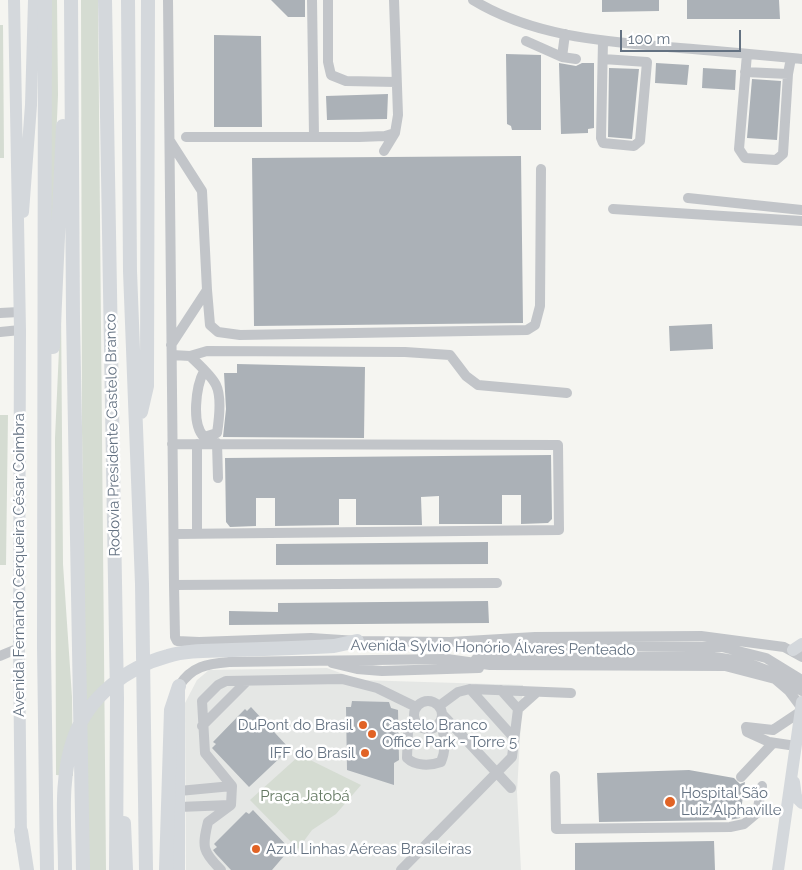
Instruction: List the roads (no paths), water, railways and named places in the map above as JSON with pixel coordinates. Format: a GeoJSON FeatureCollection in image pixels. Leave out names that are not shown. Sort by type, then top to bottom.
{"type":"FeatureCollection","features":[{"type":"Feature","properties":{"kind":"highway"},"geometry":{"type":"LineString","coordinates":[[44,0],[44,647],[47,870]]}},
{"type":"Feature","properties":{"kind":"highway"},"geometry":{"type":"LineString","coordinates":[[71,0],[73,326],[83,870]]}},
{"type":"Feature","properties":{"kind":"highway","name":"Rodovia Presidente Castelo Branco"},"geometry":{"type":"LineString","coordinates":[[105,0],[117,687],[116,870]]}},
{"type":"Feature","properties":{"kind":"highway"},"geometry":{"type":"LineString","coordinates":[[128,0],[130,271],[142,584],[146,870]]}},
{"type":"Feature","properties":{"kind":"highway"},"geometry":{"type":"LineString","coordinates":[[137,425],[145,397],[148,374],[148,0]]}},
{"type":"Feature","properties":{"kind":"highway"},"geometry":{"type":"LineString","coordinates":[[44,647],[51,573],[54,325],[64,112],[72,20]]}},
{"type":"Feature","properties":{"kind":"highway"},"geometry":{"type":"LineString","coordinates":[[65,870],[66,780],[69,755],[74,737],[86,712],[102,694],[122,677],[143,664],[186,652],[334,646],[357,641]]}},
{"type":"Feature","properties":{"kind":"highway"},"geometry":{"type":"LineString","coordinates":[[166,870],[172,710],[179,686]]}},
{"type":"Feature","properties":{"kind":"highway"},"geometry":{"type":"LineString","coordinates":[[116,782],[123,811],[126,870]]}},
{"type":"Feature","properties":{"kind":"highway"},"geometry":{"type":"LineString","coordinates":[[21,831],[27,870]]}},
{"type":"Feature","properties":{"kind":"main road"},"geometry":{"type":"LineString","coordinates":[[14,0],[18,259]]}},
{"type":"Feature","properties":{"kind":"main road"},"geometry":{"type":"LineString","coordinates":[[18,259],[27,181],[34,0]]}},
{"type":"Feature","properties":{"kind":"main road"},"geometry":{"type":"LineString","coordinates":[[38,0],[44,98]]}},
{"type":"Feature","properties":{"kind":"main road","name":"Avenida Fernando Cerqueira César Coimbra"},"geometry":{"type":"LineString","coordinates":[[18,259],[20,330],[18,648],[21,870]]}},
{"type":"Feature","properties":{"kind":"main road"},"geometry":{"type":"LineString","coordinates":[[179,686],[179,870]]}},
{"type":"Feature","properties":{"kind":"main road"},"geometry":{"type":"LineString","coordinates":[[778,870],[801,707]]}},
{"type":"Feature","properties":{"kind":"main road"},"geometry":{"type":"LineString","coordinates":[[793,765],[795,794],[802,803]]}},
{"type":"Feature","properties":{"kind":"street"},"geometry":{"type":"LineString","coordinates":[[168,0],[174,585],[497,582]]}},
{"type":"Feature","properties":{"kind":"street"},"geometry":{"type":"LineString","coordinates":[[312,0],[314,136]]}},
{"type":"Feature","properties":{"kind":"street"},"geometry":{"type":"LineString","coordinates":[[328,0],[328,62],[331,75],[346,81],[396,82]]}},
{"type":"Feature","properties":{"kind":"street"},"geometry":{"type":"LineString","coordinates":[[384,151],[395,132],[398,115],[394,0]]}},
{"type":"Feature","properties":{"kind":"street"},"geometry":{"type":"LineString","coordinates":[[473,0],[527,23],[565,34],[603,41],[802,58]]}},
{"type":"Feature","properties":{"kind":"street"},"geometry":{"type":"LineString","coordinates":[[562,57],[565,34]]}},
{"type":"Feature","properties":{"kind":"street"},"geometry":{"type":"LineString","coordinates":[[526,41],[562,57],[576,59]]}},
{"type":"Feature","properties":{"kind":"street"},"geometry":{"type":"LineString","coordinates":[[603,41],[601,138],[603,142],[634,146],[640,142],[646,62],[603,59]]}},
{"type":"Feature","properties":{"kind":"street"},"geometry":{"type":"LineString","coordinates":[[636,62],[637,44]]}},
{"type":"Feature","properties":{"kind":"street"},"geometry":{"type":"LineString","coordinates":[[747,54],[738,149],[745,158],[776,160],[783,154],[788,74],[791,58]]}},
{"type":"Feature","properties":{"kind":"street"},"geometry":{"type":"LineString","coordinates":[[745,72],[788,74]]}},
{"type":"Feature","properties":{"kind":"street"},"geometry":{"type":"LineString","coordinates":[[186,137],[385,136],[395,132]]}},
{"type":"Feature","properties":{"kind":"street"},"geometry":{"type":"LineString","coordinates":[[169,139],[202,191],[210,325],[218,332],[240,335],[527,330],[535,326],[540,306],[541,169]]}},
{"type":"Feature","properties":{"kind":"street"},"geometry":{"type":"LineString","coordinates":[[688,198],[802,210]]}},
{"type":"Feature","properties":{"kind":"street"},"geometry":{"type":"LineString","coordinates":[[613,209],[802,220]]}},
{"type":"Feature","properties":{"kind":"street"},"geometry":{"type":"LineString","coordinates":[[171,350],[207,290]]}},
{"type":"Feature","properties":{"kind":"street"},"geometry":{"type":"LineString","coordinates":[[0,313],[19,312]]}},
{"type":"Feature","properties":{"kind":"street"},"geometry":{"type":"LineString","coordinates":[[0,332],[20,330]]}},
{"type":"Feature","properties":{"kind":"street"},"geometry":{"type":"LineString","coordinates":[[171,350],[190,356],[204,371],[216,385],[219,402],[217,433],[204,437],[198,425],[196,398],[204,371]]}},
{"type":"Feature","properties":{"kind":"street"},"geometry":{"type":"LineString","coordinates":[[190,356],[207,351],[405,352],[450,356],[466,376],[478,385],[567,394]]}},
{"type":"Feature","properties":{"kind":"street"},"geometry":{"type":"LineString","coordinates":[[217,443],[218,478]]}},
{"type":"Feature","properties":{"kind":"street"},"geometry":{"type":"LineString","coordinates":[[172,444],[558,445],[559,530],[174,534]]}},
{"type":"Feature","properties":{"kind":"street"},"geometry":{"type":"LineString","coordinates":[[197,444],[197,534]]}},
{"type":"Feature","properties":{"kind":"street","name":"Avenida Sylvio Honório Álvares Penteado"},"geometry":{"type":"LineString","coordinates":[[174,585],[175,637],[180,642],[311,638],[357,641],[450,642],[535,637],[719,638],[799,650]]}},
{"type":"Feature","properties":{"kind":"street"},"geometry":{"type":"LineString","coordinates":[[716,666],[719,638]]}},
{"type":"Feature","properties":{"kind":"street"},"geometry":{"type":"LineString","coordinates":[[450,642],[476,647],[722,647],[766,658],[802,680]]}},
{"type":"Feature","properties":{"kind":"street"},"geometry":{"type":"LineString","coordinates":[[0,656],[18,648]]}},
{"type":"Feature","properties":{"kind":"street"},"geometry":{"type":"LineString","coordinates":[[447,659],[695,656],[726,658],[760,666],[776,673],[802,691]]}},
{"type":"Feature","properties":{"kind":"street","name":"Avenida Sylvio Honório Álvares Penteado"},"geometry":{"type":"LineString","coordinates":[[179,686],[189,673],[206,664],[229,662],[447,659],[490,666],[716,666],[738,668],[775,679],[789,691],[801,707]]}},
{"type":"Feature","properties":{"kind":"street"},"geometry":{"type":"LineString","coordinates":[[316,660],[357,669],[382,671],[464,670],[490,666]]}},
{"type":"Feature","properties":{"kind":"street"},"geometry":{"type":"LineString","coordinates":[[231,805],[232,786],[205,752],[202,726],[202,701],[218,685],[226,681],[342,679],[377,688],[416,707]]}},
{"type":"Feature","properties":{"kind":"street"},"geometry":{"type":"LineString","coordinates":[[202,726],[247,681]]}},
{"type":"Feature","properties":{"kind":"street"},"geometry":{"type":"LineString","coordinates":[[415,721],[425,729],[434,728],[441,714],[458,692],[470,689],[571,693]]}},
{"type":"Feature","properties":{"kind":"street"},"geometry":{"type":"LineString","coordinates":[[470,689],[514,738]]}},
{"type":"Feature","properties":{"kind":"street"},"geometry":{"type":"LineString","coordinates":[[502,690],[518,710]]}},
{"type":"Feature","properties":{"kind":"street"},"geometry":{"type":"LineString","coordinates":[[401,870],[512,757],[518,710],[537,692]]}},
{"type":"Feature","properties":{"kind":"street"},"geometry":{"type":"LineString","coordinates":[[416,707],[428,701],[511,788]]}},
{"type":"Feature","properties":{"kind":"street"},"geometry":{"type":"LineString","coordinates":[[416,707],[415,721],[408,731],[407,758],[412,762],[424,765],[441,762],[445,753],[441,714]]}},
{"type":"Feature","properties":{"kind":"street"},"geometry":{"type":"LineString","coordinates":[[796,746],[773,743],[747,732],[746,727],[774,730],[801,707]]}},
{"type":"Feature","properties":{"kind":"street"},"geometry":{"type":"LineString","coordinates":[[741,777],[773,743]]}},
{"type":"Feature","properties":{"kind":"street"},"geometry":{"type":"LineString","coordinates":[[555,776],[556,829],[730,827],[744,824],[757,813],[762,786]]}},
{"type":"Feature","properties":{"kind":"street"},"geometry":{"type":"LineString","coordinates":[[179,791],[232,786]]}},
{"type":"Feature","properties":{"kind":"street"},"geometry":{"type":"LineString","coordinates":[[180,807],[231,805]]}},
{"type":"Feature","properties":{"kind":"street"},"geometry":{"type":"LineString","coordinates":[[221,870],[209,858],[202,845],[208,822],[231,805]]}},
{"type":"Feature","properties":{"kind":"place","name":"DuPont do Brasil"},"geometry":{"type":"Point","coordinates":[363,725]}},
{"type":"Feature","properties":{"kind":"place","name":"Castelo Branco Office Park - Torre 5"},"geometry":{"type":"Point","coordinates":[372,734]}},
{"type":"Feature","properties":{"kind":"place","name":"IFF do Brasil"},"geometry":{"type":"Point","coordinates":[365,753]}},
{"type":"Feature","properties":{"kind":"place","name":"Hospital São Luiz Alphaville"},"geometry":{"type":"Point","coordinates":[670,802]}},
{"type":"Feature","properties":{"kind":"place","name":"Azul Linhas Aéreas Brasileiras"},"geometry":{"type":"Point","coordinates":[256,849]}},
{"type":"Feature","properties":{"kind":"park label","name":"Praça Jatobá"},"geometry":{"type":"Point","coordinates":[305,796]}}]}
